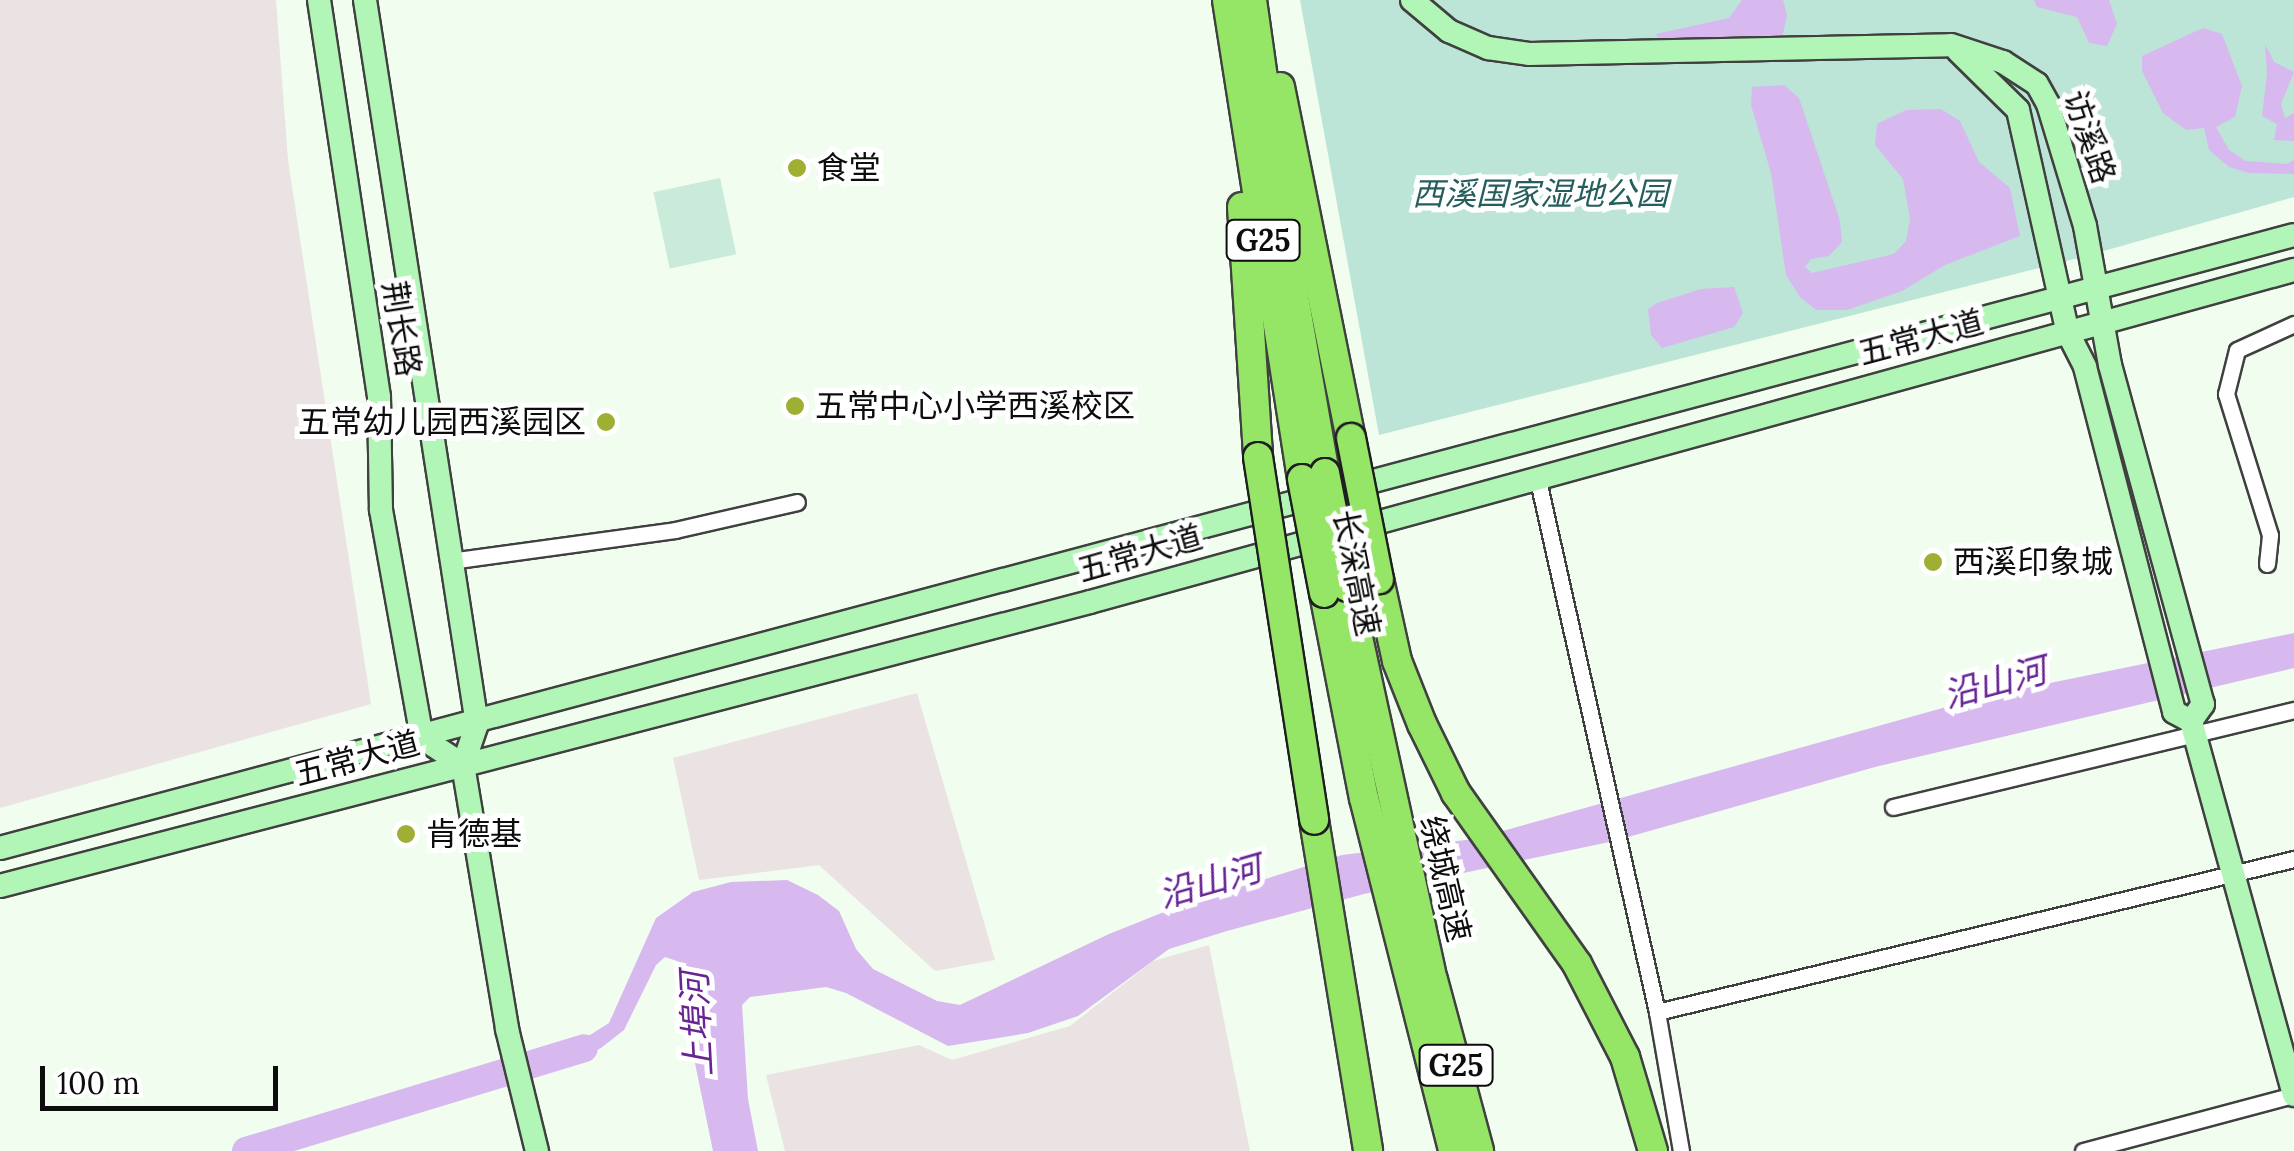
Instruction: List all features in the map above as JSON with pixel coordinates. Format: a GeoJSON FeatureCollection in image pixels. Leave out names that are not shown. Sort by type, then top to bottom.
{"type":"FeatureCollection","features":[{"type":"Feature","properties":{"kind":"highway","name":"长深高速"},"geometry":{"type":"LineString","coordinates":[[1227,0],[1232,46],[1377,796]]}},
{"type":"Feature","properties":{"kind":"highway","name":"长深高速"},"geometry":{"type":"LineString","coordinates":[[1252,0],[1314,476]]}},
{"type":"Feature","properties":{"kind":"highway"},"geometry":{"type":"LineString","coordinates":[[1263,0],[1398,660],[1456,794],[1577,964],[1625,1057],[1653,1151]]}},
{"type":"Feature","properties":{"kind":"highway"},"geometry":{"type":"LineString","coordinates":[[1232,46],[1258,456],[1368,1151]]}},
{"type":"Feature","properties":{"kind":"highway","name":"绕城高速"},"geometry":{"type":"LineString","coordinates":[[1377,796],[1422,986]]}},
{"type":"Feature","properties":{"kind":"highway"},"geometry":{"type":"LineString","coordinates":[[1422,986],[1442,1151]]}},
{"type":"Feature","properties":{"kind":"highway","name":"G25"},"geometry":{"type":"LineString","coordinates":[[1422,986],[1453,1151]]}},
{"type":"Feature","properties":{"kind":"highway","name":"G25"},"geometry":{"type":"LineString","coordinates":[[1422,986],[1478,1151]]}},
{"type":"Feature","properties":{"kind":"main road","name":"荆长路"},"geometry":{"type":"LineString","coordinates":[[319,0],[379,397],[382,510],[422,738]]}},
{"type":"Feature","properties":{"kind":"main road","name":"荆长路"},"geometry":{"type":"LineString","coordinates":[[365,0],[476,724],[463,765],[508,1030],[537,1151]]}},
{"type":"Feature","properties":{"kind":"main road","name":"访溪路"},"geometry":{"type":"LineString","coordinates":[[1412,0],[1449,31],[1488,48],[1529,54],[1951,45],[2003,62],[2037,84],[2048,104],[2085,226],[2101,325],[2187,651],[2191,718]]}},
{"type":"Feature","properties":{"kind":"main road"},"geometry":{"type":"LineString","coordinates":[[1951,45],[2018,110],[2068,332],[2085,368],[2160,659],[2191,718],[2294,1095]]}},
{"type":"Feature","properties":{"kind":"main road","name":"五常大道"},"geometry":{"type":"LineString","coordinates":[[0,848],[476,724],[2294,235]]}},
{"type":"Feature","properties":{"kind":"main road","name":"五常大道"},"geometry":{"type":"LineString","coordinates":[[0,886],[1090,602],[2294,270]]}},
{"type":"Feature","properties":{"kind":"main road"},"geometry":{"type":"LineString","coordinates":[[422,738],[463,765]]}},
{"type":"Feature","properties":{"kind":"street"},"geometry":{"type":"LineString","coordinates":[[2268,564],[2270,535],[2226,394],[2238,350],[2275,329],[2294,324]]}},
{"type":"Feature","properties":{"kind":"street"},"geometry":{"type":"LineString","coordinates":[[1537,476],[1657,1012],[1681,1151]]}},
{"type":"Feature","properties":{"kind":"street"},"geometry":{"type":"LineString","coordinates":[[450,560],[675,530],[798,502]]}},
{"type":"Feature","properties":{"kind":"street"},"geometry":{"type":"LineString","coordinates":[[1893,807],[2191,718],[2294,710]]}},
{"type":"Feature","properties":{"kind":"street"},"geometry":{"type":"LineString","coordinates":[[1657,1012],[2294,860]]}},
{"type":"Feature","properties":{"kind":"street"},"geometry":{"type":"LineString","coordinates":[[2083,1151],[2294,1095]]}},
{"type":"Feature","properties":{"kind":"shaded area"},"geometry":{"type":"Polygon","coordinates":[[[0,0],[276,0],[288,160],[371,704],[0,808],[0,0]]]}},
{"type":"Feature","properties":{"kind":"shaded area"},"geometry":{"type":"Polygon","coordinates":[[[917,693],[995,960],[935,971],[819,865],[699,880],[673,758],[917,693]]]}},
{"type":"Feature","properties":{"kind":"shaded area"},"geometry":{"type":"Polygon","coordinates":[[[1209,945],[1250,1151],[785,1151],[766,1075],[919,1045],[952,1060],[1070,1026],[1153,961],[1209,945]]]}},
{"type":"Feature","properties":{"kind":"green space","name":"西溪国家湿地公园"},"geometry":{"type":"Polygon","coordinates":[[[1300,0],[2294,0],[2294,197],[2086,256],[1379,435],[1300,0]]]}},
{"type":"Feature","properties":{"kind":"green space"},"geometry":{"type":"Polygon","coordinates":[[[720,178],[736,254],[670,268],[653,192],[720,178]]]}},
{"type":"Feature","properties":{"kind":"water"},"geometry":{"type":"Polygon","coordinates":[[[1742,0],[1783,0],[1787,15],[1782,38],[1660,42],[1656,34],[1729,18],[1742,0]]]}},
{"type":"Feature","properties":{"kind":"water"},"geometry":{"type":"Polygon","coordinates":[[[2034,0],[2109,0],[2117,24],[2107,46],[2089,43],[2077,17],[2037,7],[2034,0]]]}},
{"type":"Feature","properties":{"kind":"water"},"geometry":{"type":"Polygon","coordinates":[[[2203,28],[2222,34],[2242,86],[2235,117],[2216,127],[2229,150],[2246,161],[2287,164],[2294,160],[2294,174],[2249,173],[2229,167],[2209,150],[2204,128],[2186,130],[2163,113],[2142,71],[2142,56],[2203,28]]]}},
{"type":"Feature","properties":{"kind":"water"},"geometry":{"type":"Polygon","coordinates":[[[2265,44],[2274,62],[2294,72],[2281,104],[2285,118],[2294,113],[2294,141],[2274,140],[2277,124],[2262,116],[2267,73],[2265,44]]]}},
{"type":"Feature","properties":{"kind":"water"},"geometry":{"type":"Polygon","coordinates":[[[1784,85],[1799,98],[1840,221],[1842,242],[1829,256],[1811,259],[1805,267],[1812,273],[1894,254],[1906,241],[1910,219],[1903,179],[1875,145],[1877,124],[1906,110],[1941,109],[1960,121],[1979,162],[2010,188],[2020,236],[1945,265],[1902,291],[1847,310],[1816,310],[1800,297],[1786,275],[1771,173],[1751,105],[1752,87],[1784,85]]]}},
{"type":"Feature","properties":{"kind":"water"},"geometry":{"type":"Polygon","coordinates":[[[1734,287],[1743,313],[1734,327],[1662,348],[1651,335],[1648,309],[1657,303],[1701,289],[1734,287]]]}},
{"type":"Feature","properties":{"kind":"water","name":"上埠河"},"geometry":{"type":"Polygon","coordinates":[[[2294,633],[2294,668],[1875,767],[1614,841],[1364,894],[1169,949],[1078,1016],[1028,1033],[948,1046],[846,993],[826,987],[750,997],[742,1005],[748,1099],[758,1151],[713,1151],[689,1034],[686,983],[677,961],[665,957],[656,965],[624,1030],[601,1048],[555,1071],[549,1047],[590,1035],[609,1023],[656,918],[693,892],[731,882],[787,880],[818,895],[839,911],[856,949],[873,969],[937,1001],[960,1005],[1109,934],[1179,906],[1342,855],[1474,839],[1982,697],[2294,633]]]}},
{"type":"Feature","properties":{"kind":"waterway","name":"沿山河"},"geometry":{"type":"LineString","coordinates":[[246,1151],[584,1048]]}},
{"type":"Feature","properties":{"kind":"place","name":"食堂"},"geometry":{"type":"Point","coordinates":[797,168]}},
{"type":"Feature","properties":{"kind":"place","name":"五常中心小学西溪校区"},"geometry":{"type":"Point","coordinates":[795,406]}},
{"type":"Feature","properties":{"kind":"place","name":"五常幼儿园西溪园区"},"geometry":{"type":"Point","coordinates":[606,422]}},
{"type":"Feature","properties":{"kind":"place","name":"西溪印象城"},"geometry":{"type":"Point","coordinates":[1933,562]}},
{"type":"Feature","properties":{"kind":"place","name":"肯德基"},"geometry":{"type":"Point","coordinates":[406,834]}}]}
